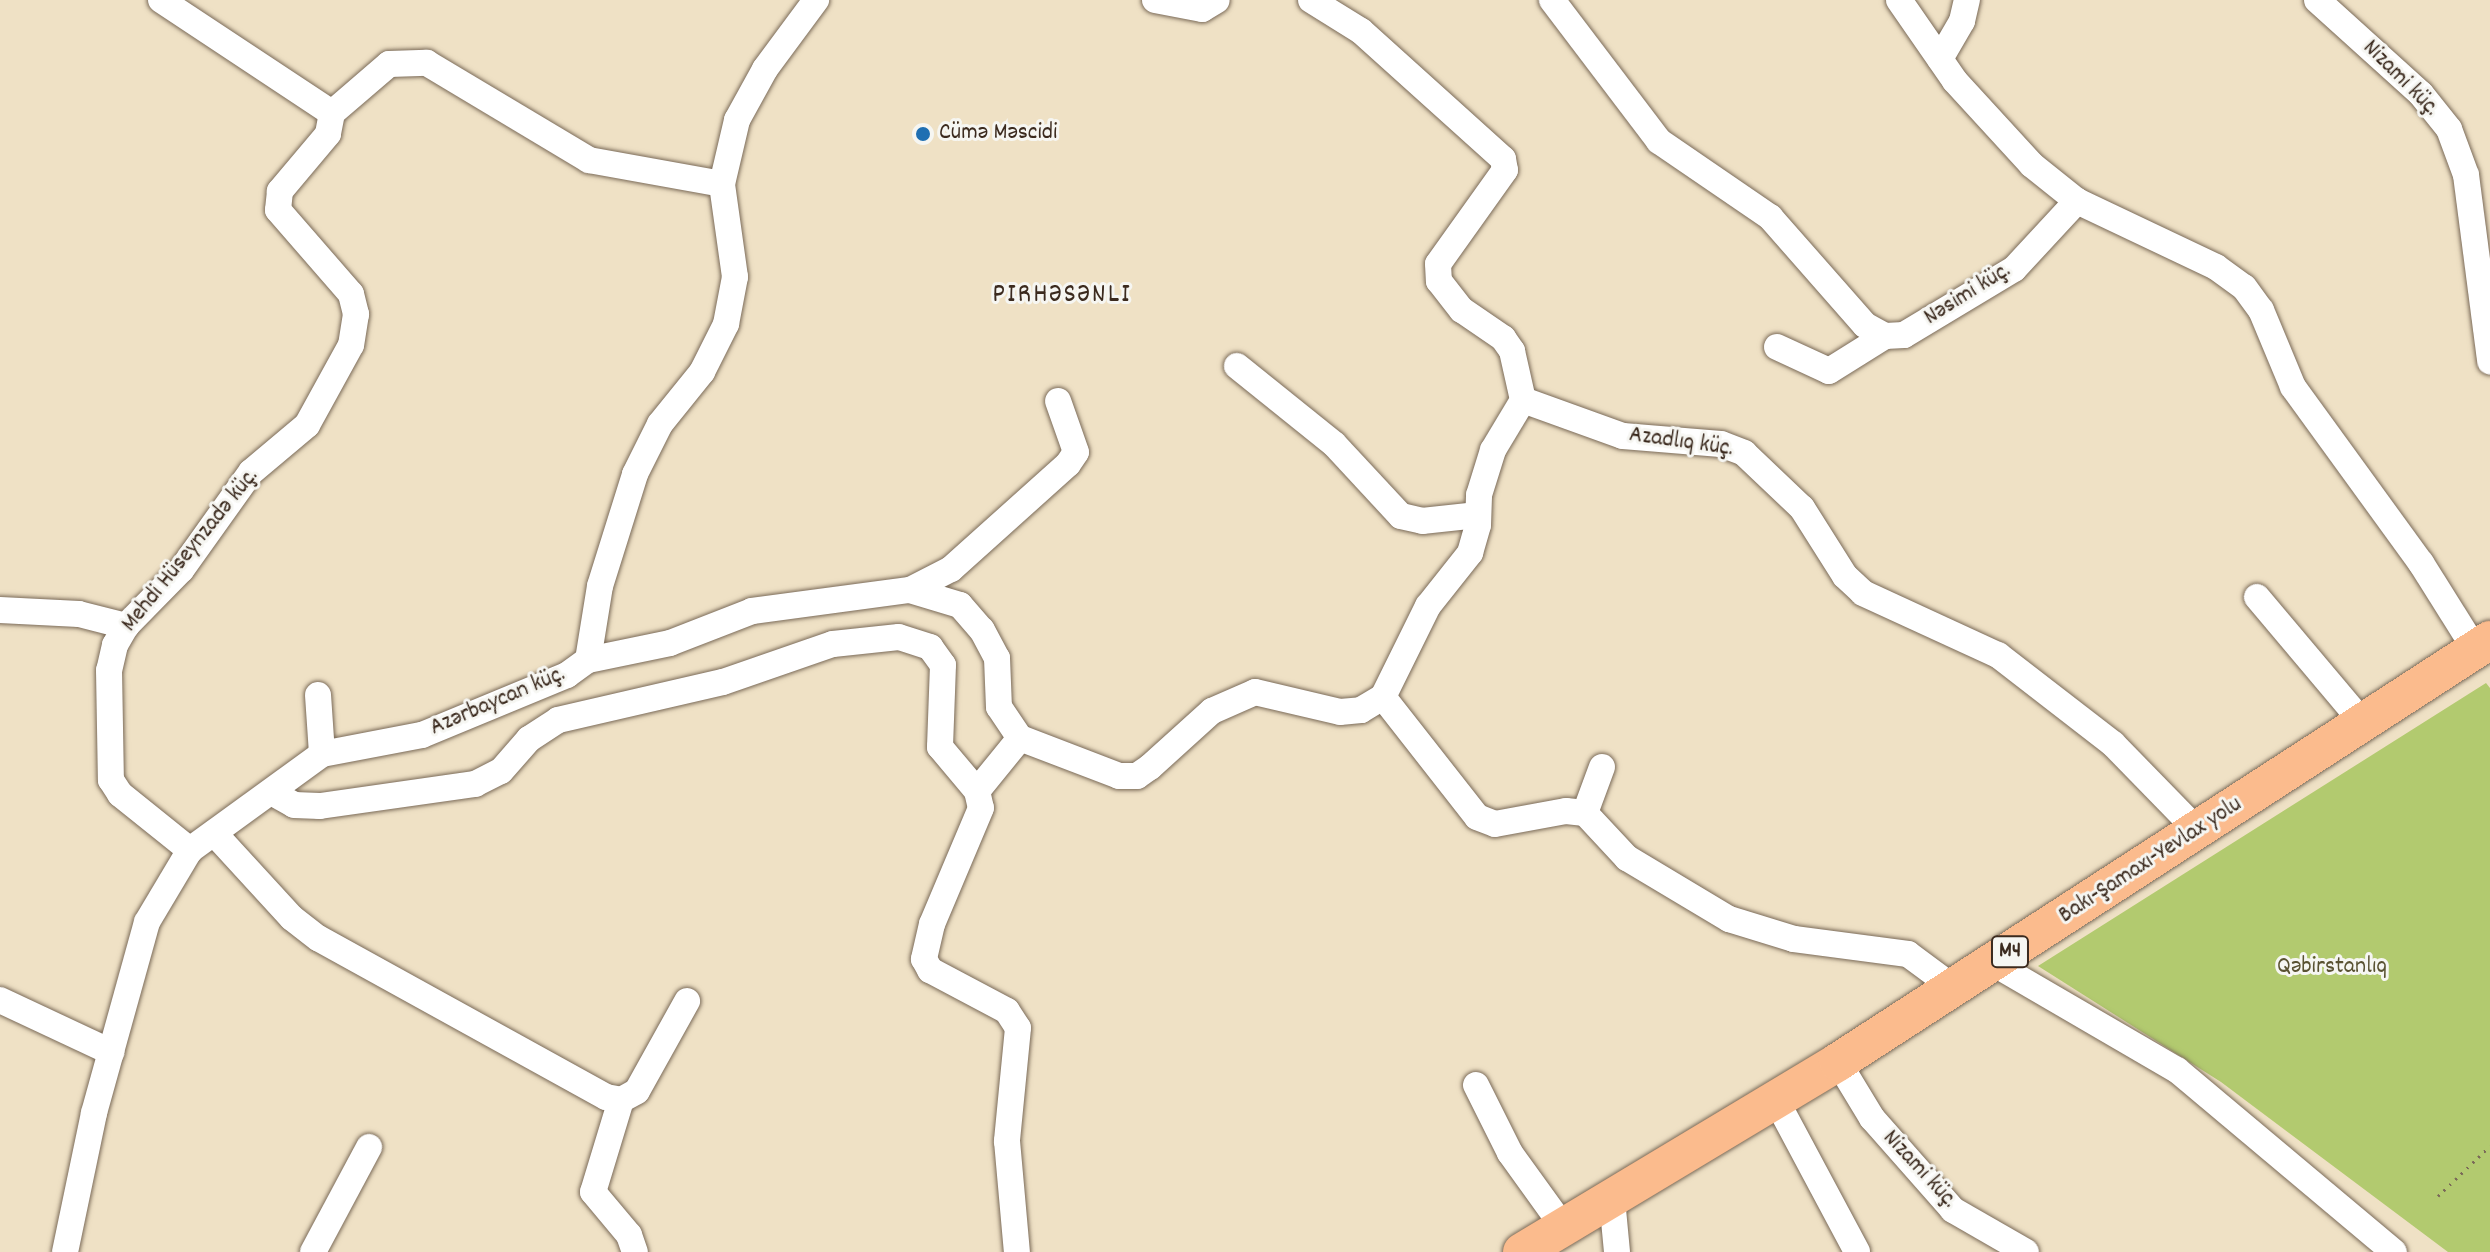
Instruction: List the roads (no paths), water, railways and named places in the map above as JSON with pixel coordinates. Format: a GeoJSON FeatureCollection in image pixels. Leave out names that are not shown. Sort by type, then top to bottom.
{"type":"FeatureCollection","features":[{"type":"Feature","properties":{"kind":"highway","name":"Bakı-Şamaxı-Yevlax yolu"},"geometry":{"type":"LineString","coordinates":[[1522,1252],[1838,1062],[2486,645]]}},
{"type":"Feature","properties":{"kind":"street"},"geometry":{"type":"LineString","coordinates":[[161,0],[332,113],[389,64],[427,63],[589,160],[722,184]]}},
{"type":"Feature","properties":{"kind":"street","name":"Azərbaycan küç."},"geometry":{"type":"LineString","coordinates":[[65,1252],[111,1052],[147,922],[190,850],[322,754],[422,735],[553,681],[588,660],[600,586],[635,474],[660,424],[702,372],[726,324],[735,277],[722,184],[737,120],[765,69],[816,0]]}},
{"type":"Feature","properties":{"kind":"street"},"geometry":{"type":"LineString","coordinates":[[1155,0],[1185,9],[1202,9],[1217,0]]}},
{"type":"Feature","properties":{"kind":"street"},"geometry":{"type":"LineString","coordinates":[[910,590],[960,605],[982,630],[997,658],[999,707],[1020,738],[1119,776],[1137,776],[1227,701],[1255,692],[1340,712],[1361,710],[1383,697],[1428,606],[1470,553],[1479,495],[1493,450],[1523,400],[1512,351],[1503,338],[1462,310],[1439,281],[1438,264],[1505,170],[1503,159],[1361,31],[1311,0]]}},
{"type":"Feature","properties":{"kind":"street"},"geometry":{"type":"LineString","coordinates":[[1552,0],[1659,141],[1770,217],[1865,325],[1885,336]]}},
{"type":"Feature","properties":{"kind":"street"},"geometry":{"type":"LineString","coordinates":[[1899,0],[1940,59],[2032,165],[2077,201],[2216,267],[2244,287],[2261,310],[2293,387],[2421,563],[2486,645]]}},
{"type":"Feature","properties":{"kind":"street"},"geometry":{"type":"LineString","coordinates":[[1940,59],[1962,21],[1967,0]]}},
{"type":"Feature","properties":{"kind":"street","name":"Nizami küç."},"geometry":{"type":"LineString","coordinates":[[2317,0],[2421,94],[2449,129],[2466,175],[2490,361]]}},
{"type":"Feature","properties":{"kind":"street","name":"Mehdi Hüseynzadə küç."},"geometry":{"type":"LineString","coordinates":[[190,850],[120,794],[111,780],[109,670],[126,626],[181,570],[251,472],[307,425],[351,345],[356,314],[351,294],[278,210],[280,191],[328,134],[332,113]]}},
{"type":"Feature","properties":{"kind":"street","name":"Nəsimi küç."},"geometry":{"type":"LineString","coordinates":[[1777,347],[1829,371],[1885,336],[1904,335],[2014,269],[2077,201]]}},
{"type":"Feature","properties":{"kind":"street"},"geometry":{"type":"LineString","coordinates":[[1237,366],[1334,444],[1401,516],[1422,521],[1478,515]]}},
{"type":"Feature","properties":{"kind":"street","name":"Azadlıq küç."},"geometry":{"type":"LineString","coordinates":[[1523,400],[1623,436],[1721,444],[1744,453],[1802,508],[1845,576],[1863,593],[1998,655],[2113,744],[2198,831]]}},
{"type":"Feature","properties":{"kind":"street"},"geometry":{"type":"LineString","coordinates":[[588,660],[670,643],[752,611],[910,590],[951,569],[984,544],[1068,464],[1076,452],[1058,401]]}},
{"type":"Feature","properties":{"kind":"street"},"geometry":{"type":"LineString","coordinates":[[2257,597],[2363,723]]}},
{"type":"Feature","properties":{"kind":"street"},"geometry":{"type":"LineString","coordinates":[[0,610],[79,614],[126,626]]}},
{"type":"Feature","properties":{"kind":"street"},"geometry":{"type":"LineString","coordinates":[[271,792],[294,805],[320,806],[475,784],[501,771],[529,739],[558,720],[723,682],[833,644],[899,637],[930,647],[943,665],[940,747],[977,791],[981,808],[976,829],[932,924],[924,959],[930,970],[1007,1011],[1018,1028],[1007,1141],[1017,1252]]}},
{"type":"Feature","properties":{"kind":"street"},"geometry":{"type":"LineString","coordinates":[[318,695],[322,754]]}},
{"type":"Feature","properties":{"kind":"street"},"geometry":{"type":"LineString","coordinates":[[1383,697],[1477,817],[1495,824],[1585,813]]}},
{"type":"Feature","properties":{"kind":"street"},"geometry":{"type":"LineString","coordinates":[[977,791],[1020,738]]}},
{"type":"Feature","properties":{"kind":"street"},"geometry":{"type":"LineString","coordinates":[[1585,813],[1602,767]]}},
{"type":"Feature","properties":{"kind":"street"},"geometry":{"type":"LineString","coordinates":[[1585,813],[1627,858],[1729,919],[1794,939],[1908,954],[1954,988]]}},
{"type":"Feature","properties":{"kind":"street"},"geometry":{"type":"LineString","coordinates":[[214,833],[292,918],[318,938],[512,1047],[621,1100]]}},
{"type":"Feature","properties":{"kind":"street"},"geometry":{"type":"LineString","coordinates":[[1993,963],[2177,1070],[2394,1252]]}},
{"type":"Feature","properties":{"kind":"street"},"geometry":{"type":"LineString","coordinates":[[0,1000],[111,1052]]}},
{"type":"Feature","properties":{"kind":"street"},"geometry":{"type":"LineString","coordinates":[[635,1252],[629,1235],[593,1192],[621,1100],[637,1091],[687,1001]]}},
{"type":"Feature","properties":{"kind":"street","name":"Nizami küç."},"geometry":{"type":"LineString","coordinates":[[1838,1062],[1872,1118],[1953,1210],[2026,1252]]}},
{"type":"Feature","properties":{"kind":"street"},"geometry":{"type":"LineString","coordinates":[[1476,1085],[1510,1153],[1564,1228]]}},
{"type":"Feature","properties":{"kind":"street"},"geometry":{"type":"LineString","coordinates":[[1776,1100],[1857,1252]]}},
{"type":"Feature","properties":{"kind":"street"},"geometry":{"type":"LineString","coordinates":[[313,1252],[369,1147]]}},
{"type":"Feature","properties":{"kind":"street"},"geometry":{"type":"LineString","coordinates":[[1612,1199],[1617,1252]]}},
{"type":"Feature","properties":{"kind":"place","name":"Cümə Məscidi"},"geometry":{"type":"Point","coordinates":[923,134]}},
{"type":"Feature","properties":{"kind":"district","name":"PIRHƏSƏNLI"},"geometry":{"type":"Point","coordinates":[1062,296]}},
{"type":"Feature","properties":{"kind":"park label","name":"Qəbirstanlıq"},"geometry":{"type":"Point","coordinates":[2332,968]}}]}
